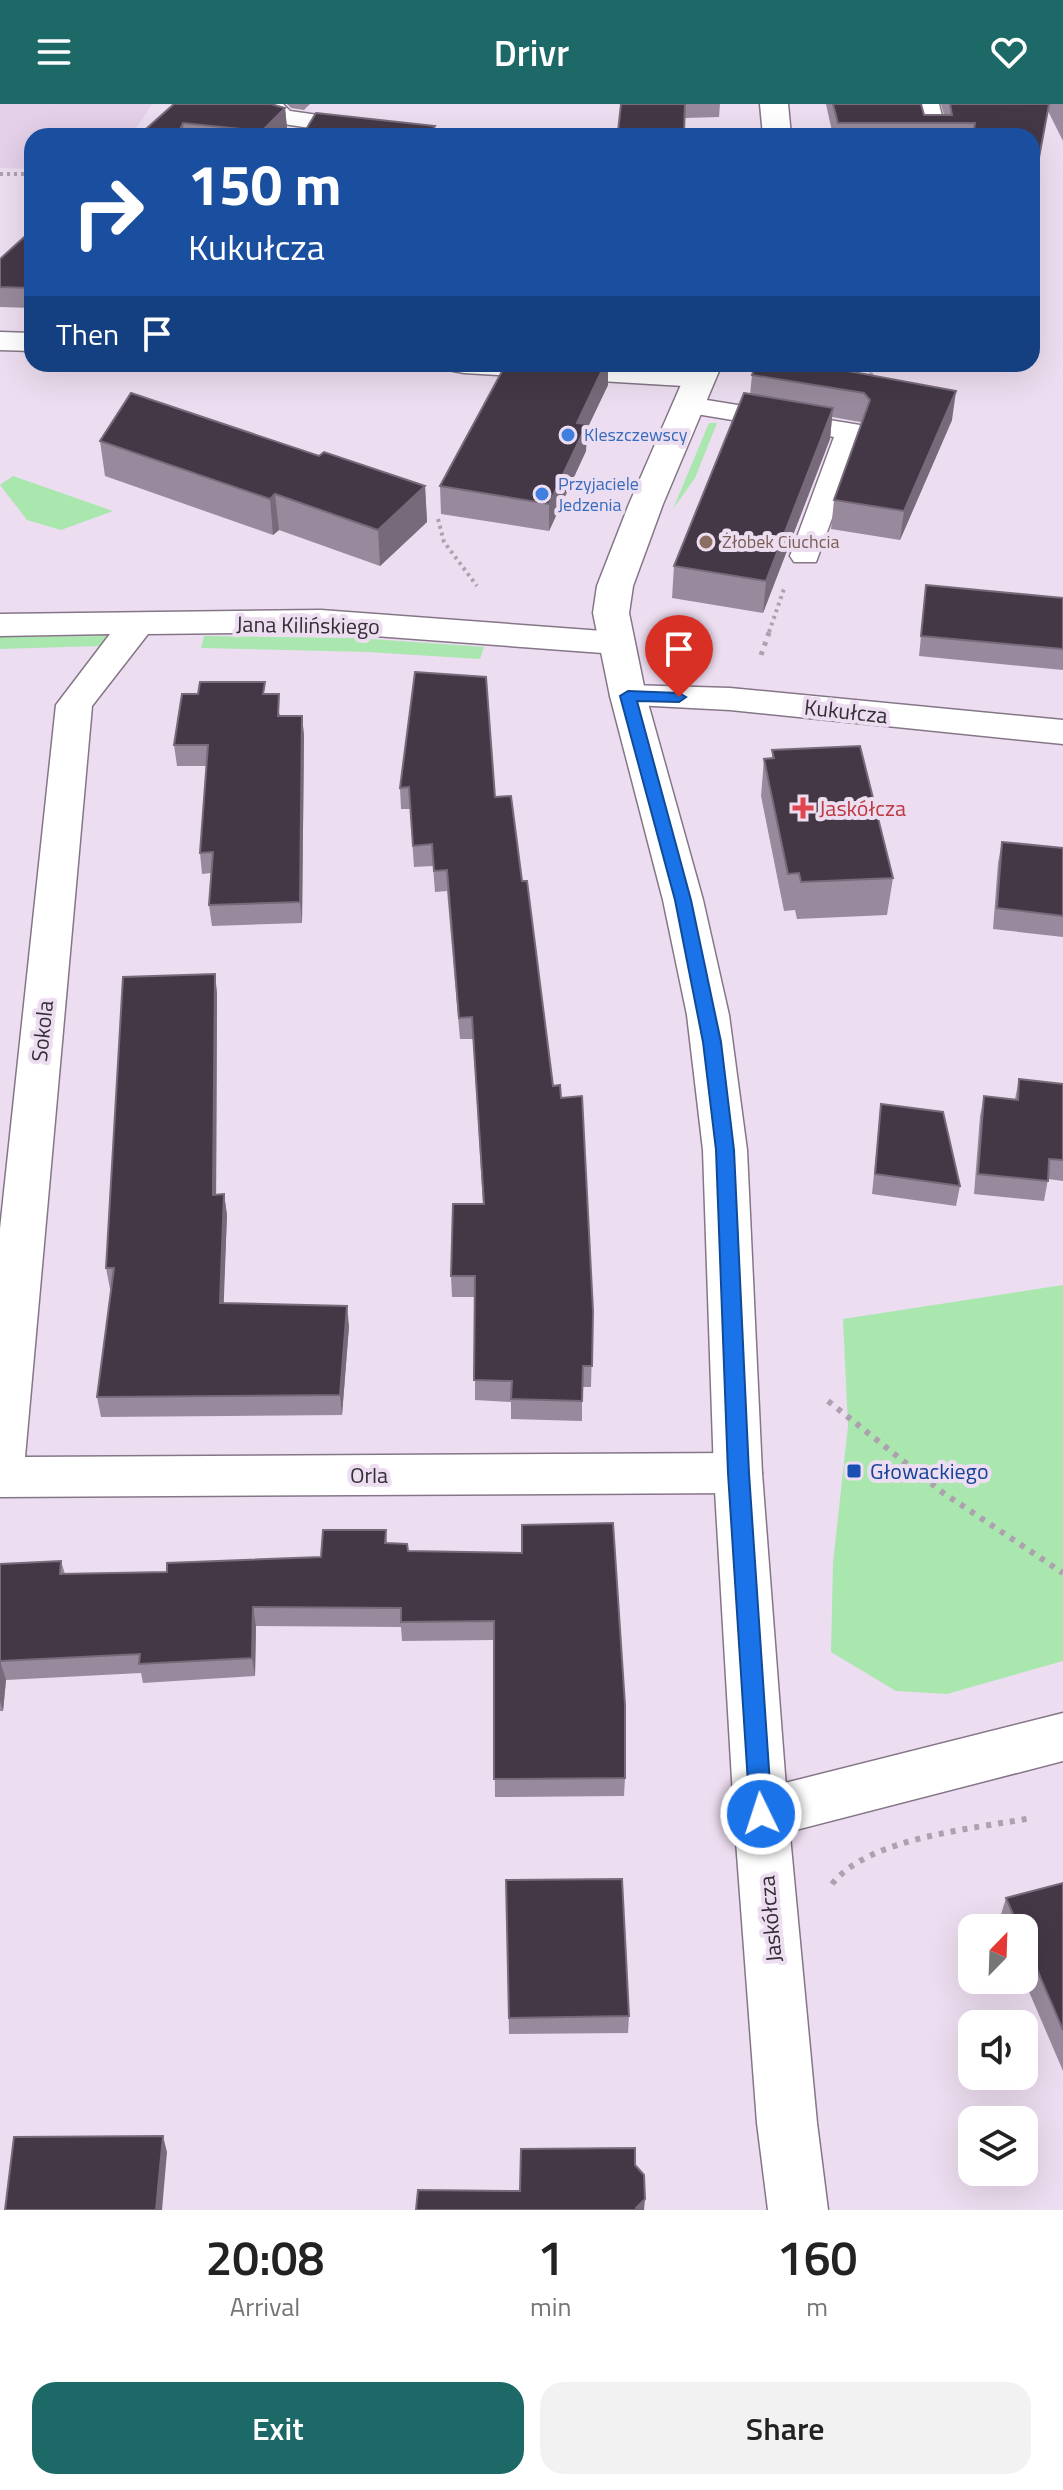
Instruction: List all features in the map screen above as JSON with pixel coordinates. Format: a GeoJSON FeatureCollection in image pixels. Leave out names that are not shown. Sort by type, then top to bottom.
{"type":"FeatureCollection","features":[{"type":"Feature","properties":{"kind":"street"},"geometry":{"type":"LineString","coordinates":[[774,104],[776,128]]}},
{"type":"Feature","properties":{"kind":"street"},"geometry":{"type":"LineString","coordinates":[[0,341],[24,342]]}},
{"type":"Feature","properties":{"kind":"street"},"geometry":{"type":"LineString","coordinates":[[568,372],[698,382]]}},
{"type":"Feature","properties":{"kind":"street","name":"Jaskółcza"},"geometry":{"type":"LineString","coordinates":[[698,382],[615,586],[611,613],[628,696],[683,900],[708,1015],[725,1150],[738,1473],[761,1814],[787,2123],[798,2210]]}},
{"type":"Feature","properties":{"kind":"street","name":"Jana Kilińskiego"},"geometry":{"type":"LineString","coordinates":[[0,625],[321,621],[616,643]]}},
{"type":"Feature","properties":{"kind":"street","name":"Sokola"},"geometry":{"type":"LineString","coordinates":[[0,1459],[74,705],[137,624]]}},
{"type":"Feature","properties":{"kind":"street","name":"Kukułcza"},"geometry":{"type":"LineString","coordinates":[[628,696],[730,699],[1063,732]]}},
{"type":"Feature","properties":{"kind":"street","name":"Orla"},"geometry":{"type":"LineString","coordinates":[[0,1477],[738,1473]]}},
{"type":"Feature","properties":{"kind":"street"},"geometry":{"type":"LineString","coordinates":[[761,1814],[1063,1737]]}},
{"type":"Feature","properties":{"kind":"lane"},"geometry":{"type":"LineString","coordinates":[[927,104],[933,128]]}},
{"type":"Feature","properties":{"kind":"lane"},"geometry":{"type":"LineString","coordinates":[[273,119],[349,128]]}},
{"type":"Feature","properties":{"kind":"lane"},"geometry":{"type":"LineString","coordinates":[[698,382],[850,431],[805,556]]}},
{"type":"Feature","properties":{"kind":"path"},"geometry":{"type":"LineString","coordinates":[[0,174],[24,174]]}},
{"type":"Feature","properties":{"kind":"path"},"geometry":{"type":"LineString","coordinates":[[438,519],[444,542],[484,594]]}},
{"type":"Feature","properties":{"kind":"path"},"geometry":{"type":"LineString","coordinates":[[766,643],[770,631]]}},
{"type":"Feature","properties":{"kind":"path"},"geometry":{"type":"LineString","coordinates":[[828,1401],[929,1486],[1000,1535],[1063,1573]]}},
{"type":"Feature","properties":{"kind":"path"},"geometry":{"type":"LineString","coordinates":[[831,1891],[834,1878],[861,1858],[895,1846],[1031,1818]]}},
{"type":"Feature","properties":{"kind":"shaded area"},"geometry":{"type":"Polygon","coordinates":[[[0,104],[152,104],[136,128],[24,128],[24,169],[0,168],[0,104]]]}},
{"type":"Feature","properties":{"kind":"green space"},"geometry":{"type":"Polygon","coordinates":[[[709,423],[717,423],[695,478],[673,509],[709,423]]]}},
{"type":"Feature","properties":{"kind":"green space"},"geometry":{"type":"Polygon","coordinates":[[[13,476],[113,511],[61,530],[27,520],[0,485],[13,476]]]}},
{"type":"Feature","properties":{"kind":"green space"},"geometry":{"type":"Polygon","coordinates":[[[106,636],[100,646],[0,649],[0,637],[106,636]]]}},
{"type":"Feature","properties":{"kind":"green space"},"geometry":{"type":"Polygon","coordinates":[[[204,636],[358,638],[484,647],[480,659],[368,652],[201,648],[204,636]]]}},
{"type":"Feature","properties":{"kind":"green space"},"geometry":{"type":"Polygon","coordinates":[[[1063,1285],[1063,1661],[947,1694],[896,1691],[831,1652],[833,1563],[848,1426],[843,1319],[1063,1285]]]}},
{"type":"Feature","properties":{"kind":"building"},"geometry":{"type":"Polygon","coordinates":[[[174,104],[271,104],[285,108],[265,128],[183,123],[181,128],[147,128],[174,104]]]}},
{"type":"Feature","properties":{"kind":"building"},"geometry":{"type":"Polygon","coordinates":[[[621,104],[685,104],[684,128],[618,128],[621,104]]]}},
{"type":"Feature","properties":{"kind":"building"},"geometry":{"type":"Polygon","coordinates":[[[833,104],[921,104],[924,115],[952,115],[950,104],[1049,104],[1040,152],[1040,128],[974,128],[975,123],[838,123],[833,104]]]}},
{"type":"Feature","properties":{"kind":"building"},"geometry":{"type":"Polygon","coordinates":[[[316,113],[435,126],[434,128],[307,128],[316,113]]]}},
{"type":"Feature","properties":{"kind":"building"},"geometry":{"type":"Polygon","coordinates":[[[24,237],[24,288],[0,287],[0,259],[24,237]]]}},
{"type":"Feature","properties":{"kind":"building"},"geometry":{"type":"Polygon","coordinates":[[[502,372],[601,372],[577,423],[587,424],[549,504],[440,486],[502,372]]]}},
{"type":"Feature","properties":{"kind":"building"},"geometry":{"type":"Polygon","coordinates":[[[753,372],[853,372],[956,391],[904,511],[834,500],[870,400],[864,393],[752,375],[753,372]]]}},
{"type":"Feature","properties":{"kind":"building"},"geometry":{"type":"Polygon","coordinates":[[[131,393],[319,456],[324,452],[425,486],[378,530],[275,494],[270,499],[100,441],[131,393]]]}},
{"type":"Feature","properties":{"kind":"building"},"geometry":{"type":"Polygon","coordinates":[[[744,393],[833,408],[766,581],[674,566],[744,393]]]}},
{"type":"Feature","properties":{"kind":"building"},"geometry":{"type":"Polygon","coordinates":[[[926,585],[1063,598],[1063,649],[921,636],[926,585]]]}},
{"type":"Feature","properties":{"kind":"building"},"geometry":{"type":"Polygon","coordinates":[[[415,672],[486,677],[495,797],[511,796],[522,881],[527,881],[553,1086],[560,1085],[561,1098],[582,1096],[593,1311],[592,1366],[583,1366],[582,1401],[511,1399],[512,1381],[474,1380],[475,1276],[451,1276],[453,1204],[484,1204],[472,1017],[459,1018],[447,870],[434,871],[432,844],[413,846],[409,787],[400,788],[415,672]]]}},
{"type":"Feature","properties":{"kind":"building"},"geometry":{"type":"Polygon","coordinates":[[[200,682],[265,682],[263,694],[279,694],[278,716],[302,716],[300,902],[209,905],[213,852],[200,853],[208,745],[174,745],[182,694],[198,694],[200,682]]]}},
{"type":"Feature","properties":{"kind":"building"},"geometry":{"type":"Polygon","coordinates":[[[860,746],[893,878],[801,882],[799,873],[788,874],[764,759],[774,758],[772,750],[860,746]]]}},
{"type":"Feature","properties":{"kind":"building"},"geometry":{"type":"Polygon","coordinates":[[[1002,842],[1063,848],[1063,916],[997,908],[1002,842]]]}},
{"type":"Feature","properties":{"kind":"building"},"geometry":{"type":"Polygon","coordinates":[[[215,974],[213,1195],[224,1194],[220,1303],[347,1306],[340,1395],[97,1397],[114,1268],[106,1268],[123,977],[215,974]]]}},
{"type":"Feature","properties":{"kind":"building"},"geometry":{"type":"Polygon","coordinates":[[[1019,1079],[1063,1084],[1063,1160],[1049,1159],[1048,1181],[978,1174],[984,1096],[1018,1100],[1019,1079]]]}},
{"type":"Feature","properties":{"kind":"building"},"geometry":{"type":"Polygon","coordinates":[[[881,1104],[943,1112],[960,1186],[875,1174],[881,1104]]]}},
{"type":"Feature","properties":{"kind":"building"},"geometry":{"type":"Polygon","coordinates":[[[613,1523],[625,1705],[625,1778],[494,1779],[494,1621],[401,1622],[401,1608],[253,1607],[252,1658],[139,1664],[140,1654],[0,1661],[0,1564],[61,1561],[60,1574],[167,1572],[167,1563],[321,1557],[323,1530],[386,1530],[385,1543],[407,1544],[408,1551],[522,1553],[522,1525],[613,1523]]]}},
{"type":"Feature","properties":{"kind":"building"},"geometry":{"type":"Polygon","coordinates":[[[622,1879],[629,2016],[509,2018],[506,1880],[622,1879]]]}},
{"type":"Feature","properties":{"kind":"building"},"geometry":{"type":"Polygon","coordinates":[[[1063,1883],[1063,2030],[1038,1972],[1038,1914],[1013,1914],[1006,1898],[1063,1883]]]}},
{"type":"Feature","properties":{"kind":"building"},"geometry":{"type":"Polygon","coordinates":[[[163,2136],[156,2210],[5,2210],[14,2137],[163,2136]]]}},
{"type":"Feature","properties":{"kind":"building"},"geometry":{"type":"Polygon","coordinates":[[[635,2148],[635,2165],[644,2175],[645,2199],[636,2210],[416,2210],[418,2190],[520,2191],[521,2149],[635,2148]]]}},
{"type":"Feature","properties":{"kind":"place","name":"Kleszczewscy"},"geometry":{"type":"Point","coordinates":[568,435]}},
{"type":"Feature","properties":{"kind":"place","name":"Przyjaciele Jedzenia"},"geometry":{"type":"Point","coordinates":[542,494]}},
{"type":"Feature","properties":{"kind":"place","name":"Żłobek Ciuchcia"},"geometry":{"type":"Point","coordinates":[706,542]}},
{"type":"Feature","properties":{"kind":"place","name":"Jaskółcza"},"geometry":{"type":"Point","coordinates":[803,808]}},
{"type":"Feature","properties":{"kind":"place","name":"Głowackiego"},"geometry":{"type":"Point","coordinates":[854,1471]}},
{"type":"Feature","properties":{"kind":"route"},"geometry":{"type":"LineString","coordinates":[[679,697],[628,696],[683,900],[708,1015],[725,1150],[738,1473],[761,1814]]}}]}
